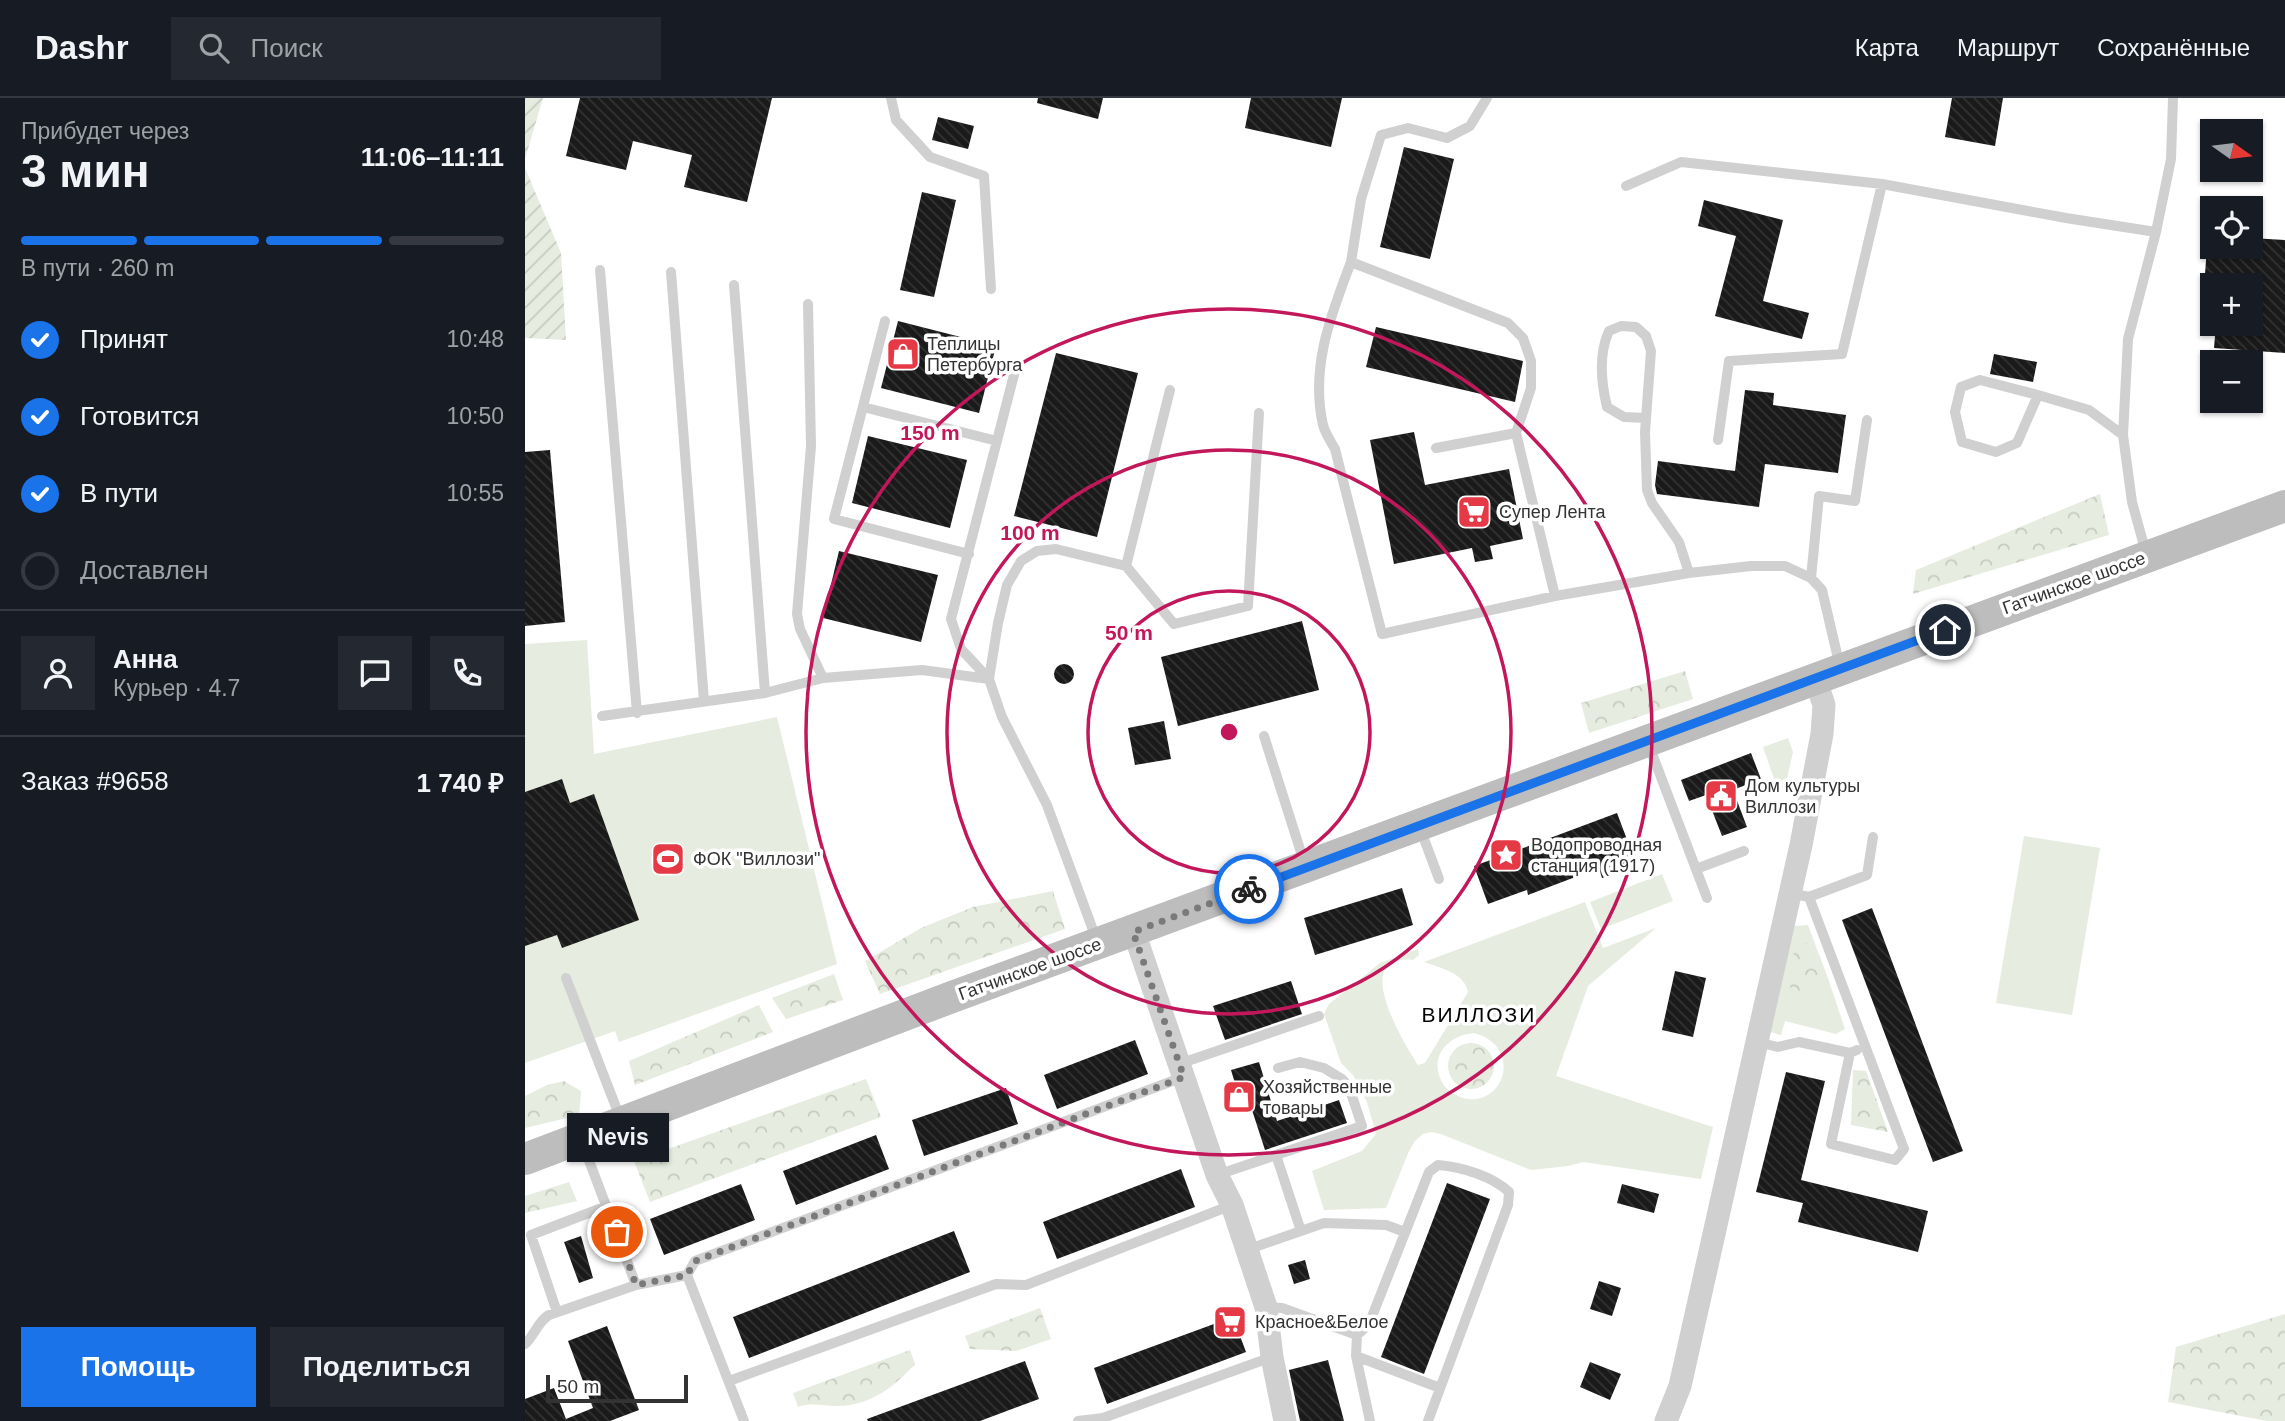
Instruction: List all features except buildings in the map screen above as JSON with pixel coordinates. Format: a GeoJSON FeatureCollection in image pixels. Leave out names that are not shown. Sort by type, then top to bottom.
{"type":"FeatureCollection","features":[{"type":"Feature","properties":{"kind":"main road","name":"Гатчинское шоссе"},"geometry":{"type":"LineString","coordinates":[[525,1159],[846,1036],[2285,506]]}},
{"type":"Feature","properties":{"kind":"street"},"geometry":{"type":"LineString","coordinates":[[1666,1421],[1680,1386],[1757,1042],[1800,895],[1828,673]]}},
{"type":"Feature","properties":{"kind":"street"},"geometry":{"type":"LineString","coordinates":[[1133,932],[1266,1307],[1272,1357],[1285,1421]]}},
{"type":"Feature","properties":{"kind":"lane"},"geometry":{"type":"LineString","coordinates":[[891,98],[896,120],[930,157],[984,176],[991,289]]}},
{"type":"Feature","properties":{"kind":"lane"},"geometry":{"type":"LineString","coordinates":[[1487,98],[1470,127],[1447,138],[1408,128],[1381,135],[1361,199],[1351,262],[1328,324],[1319,380],[1323,427],[1335,449],[1382,634],[1555,596],[1689,573],[1751,566],[1785,566],[1811,578],[1822,590],[1828,673]]}},
{"type":"Feature","properties":{"kind":"lane"},"geometry":{"type":"LineString","coordinates":[[2147,557],[2132,502],[2123,435],[2128,339],[2156,232],[2171,159],[2173,98]]}},
{"type":"Feature","properties":{"kind":"lane"},"geometry":{"type":"LineString","coordinates":[[1626,186],[1681,162],[1882,184],[2156,232]]}},
{"type":"Feature","properties":{"kind":"lane"},"geometry":{"type":"LineString","coordinates":[[1718,440],[1729,361],[1842,354],[1882,184]]}},
{"type":"Feature","properties":{"kind":"lane"},"geometry":{"type":"LineString","coordinates":[[1351,262],[1508,323],[1523,338],[1531,361],[1531,388],[1516,433],[1555,596]]}},
{"type":"Feature","properties":{"kind":"lane"},"geometry":{"type":"LineString","coordinates":[[600,270],[637,713]]}},
{"type":"Feature","properties":{"kind":"lane"},"geometry":{"type":"LineString","coordinates":[[671,272],[704,701]]}},
{"type":"Feature","properties":{"kind":"lane"},"geometry":{"type":"LineString","coordinates":[[734,285],[765,693]]}},
{"type":"Feature","properties":{"kind":"lane"},"geometry":{"type":"LineString","coordinates":[[808,304],[811,446],[797,614],[800,629],[823,678]]}},
{"type":"Feature","properties":{"kind":"lane"},"geometry":{"type":"LineString","coordinates":[[885,321],[834,519],[968,554]]}},
{"type":"Feature","properties":{"kind":"lane"},"geometry":{"type":"LineString","coordinates":[[1646,418],[1624,417],[1607,407],[1601,384],[1603,343],[1609,331],[1621,326],[1636,327],[1646,336],[1651,351],[1646,418],[1647,490],[1652,503],[1679,542],[1689,573]]}},
{"type":"Feature","properties":{"kind":"lane"},"geometry":{"type":"LineString","coordinates":[[1016,367],[951,620],[961,649],[989,679],[1002,717],[1047,805],[1098,944]]}},
{"type":"Feature","properties":{"kind":"lane"},"geometry":{"type":"LineString","coordinates":[[2038,395],[2017,443],[1996,452],[1962,442],[1955,412],[1961,387],[1980,380],[2038,395],[2089,410],[2123,435]]}},
{"type":"Feature","properties":{"kind":"lane"},"geometry":{"type":"LineString","coordinates":[[1126,566],[1170,390]]}},
{"type":"Feature","properties":{"kind":"lane"},"geometry":{"type":"LineString","coordinates":[[863,407],[997,441]]}},
{"type":"Feature","properties":{"kind":"lane"},"geometry":{"type":"LineString","coordinates":[[989,679],[1007,585],[1021,562],[1037,551],[1056,549],[1126,566],[1174,624],[1248,606],[1259,413]]}},
{"type":"Feature","properties":{"kind":"lane"},"geometry":{"type":"LineString","coordinates":[[1811,578],[1819,496],[1855,500],[1867,420]]}},
{"type":"Feature","properties":{"kind":"lane"},"geometry":{"type":"LineString","coordinates":[[1436,448],[1516,433]]}},
{"type":"Feature","properties":{"kind":"lane"},"geometry":{"type":"LineString","coordinates":[[602,716],[765,693],[823,678],[922,670],[989,679]]}},
{"type":"Feature","properties":{"kind":"lane"},"geometry":{"type":"LineString","coordinates":[[1264,736],[1306,867]]}},
{"type":"Feature","properties":{"kind":"lane"},"geometry":{"type":"LineString","coordinates":[[1647,741],[1707,898]]}},
{"type":"Feature","properties":{"kind":"lane"},"geometry":{"type":"LineString","coordinates":[[1419,826],[1439,879]]}},
{"type":"Feature","properties":{"kind":"lane"},"geometry":{"type":"LineString","coordinates":[[1850,1053],[1831,1144],[1895,1160],[1904,1149],[1865,1047],[1800,895],[1867,875],[1873,837]]}},
{"type":"Feature","properties":{"kind":"lane"},"geometry":{"type":"LineString","coordinates":[[1696,869],[1744,851]]}},
{"type":"Feature","properties":{"kind":"lane"},"geometry":{"type":"LineString","coordinates":[[566,978],[622,1123]]}},
{"type":"Feature","properties":{"kind":"lane"},"geometry":{"type":"LineString","coordinates":[[525,1343],[533,1336],[544,1318],[557,1312],[636,1285],[687,1275],[695,1261],[1319,1016]]}},
{"type":"Feature","properties":{"kind":"lane"},"geometry":{"type":"LineString","coordinates":[[1757,1042],[1778,1046],[1799,1042],[1850,1053],[1865,1047]]}},
{"type":"Feature","properties":{"kind":"lane"},"geometry":{"type":"LineString","coordinates":[[1217,1175],[1362,1126],[1349,1087],[1342,1079],[1324,1068],[1300,1062],[1278,1068]]}},
{"type":"Feature","properties":{"kind":"lane"},"geometry":{"type":"LineString","coordinates":[[581,1139],[636,1285]]}},
{"type":"Feature","properties":{"kind":"lane"},"geometry":{"type":"LineString","coordinates":[[1276,1155],[1301,1231]]}},
{"type":"Feature","properties":{"kind":"lane"},"geometry":{"type":"LineString","coordinates":[[1370,1421],[1356,1356],[1357,1335],[1369,1324],[1429,1172],[1439,1165],[1454,1166],[1499,1183],[1509,1192],[1508,1205],[1428,1421]]}},
{"type":"Feature","properties":{"kind":"lane"},"geometry":{"type":"LineString","coordinates":[[729,1381],[996,1284],[1026,1285],[1232,1205]]}},
{"type":"Feature","properties":{"kind":"lane"},"geometry":{"type":"LineString","coordinates":[[557,1312],[531,1235],[607,1206]]}},
{"type":"Feature","properties":{"kind":"lane"},"geometry":{"type":"LineString","coordinates":[[1246,1250],[1324,1223],[1386,1225],[1405,1232]]}},
{"type":"Feature","properties":{"kind":"lane"},"geometry":{"type":"LineString","coordinates":[[687,1275],[744,1421]]}},
{"type":"Feature","properties":{"kind":"lane"},"geometry":{"type":"LineString","coordinates":[[1266,1307],[1282,1308],[1357,1335]]}},
{"type":"Feature","properties":{"kind":"lane"},"geometry":{"type":"LineString","coordinates":[[1356,1356],[1440,1388]]}},
{"type":"Feature","properties":{"kind":"lane"},"geometry":{"type":"LineString","coordinates":[[1078,1421],[1103,1419],[1272,1357]]}},
{"type":"Feature","properties":{"kind":"green space"},"geometry":{"type":"Polygon","coordinates":[[[525,98],[543,98],[525,159],[525,98]]]}},
{"type":"Feature","properties":{"kind":"green space"},"geometry":{"type":"Polygon","coordinates":[[[525,168],[561,253],[566,340],[525,338],[525,168]]]}},
{"type":"Feature","properties":{"kind":"green space"},"geometry":{"type":"Polygon","coordinates":[[[2100,494],[2109,535],[1913,594],[1916,570],[2100,494]]]}},
{"type":"Feature","properties":{"kind":"green space","name":"ФОК \"Виллози\""},"geometry":{"type":"Polygon","coordinates":[[[587,640],[594,754],[777,717],[837,964],[619,1042],[615,1031],[525,1063],[525,644],[587,640]]]}},
{"type":"Feature","properties":{"kind":"green space"},"geometry":{"type":"Polygon","coordinates":[[[1685,671],[1693,699],[1589,733],[1581,703],[1685,671]]]}},
{"type":"Feature","properties":{"kind":"green space"},"geometry":{"type":"Polygon","coordinates":[[[1788,738],[1793,752],[1785,787],[1778,790],[1763,747],[1788,738]]]}},
{"type":"Feature","properties":{"kind":"green space"},"geometry":{"type":"Polygon","coordinates":[[[2024,836],[2100,848],[2072,1015],[1996,1003],[2024,836]]]}},
{"type":"Feature","properties":{"kind":"green space"},"geometry":{"type":"Polygon","coordinates":[[[1662,874],[1673,901],[1601,929],[1590,902],[1662,874]]]}},
{"type":"Feature","properties":{"kind":"green space"},"geometry":{"type":"Polygon","coordinates":[[[1053,891],[1065,929],[880,994],[865,961],[921,928],[973,907],[1053,891]]]}},
{"type":"Feature","properties":{"kind":"green space"},"geometry":{"type":"Polygon","coordinates":[[[1585,902],[1603,948],[1656,928],[1588,986],[1556,1076],[1713,1127],[1701,1179],[1583,1162],[1531,1170],[1431,1132],[1423,1134],[1409,1151],[1386,1208],[1324,1210],[1312,1171],[1362,1151],[1376,1134],[1367,1102],[1353,1075],[1341,1063],[1324,1014],[1329,1004],[1380,963],[1418,949],[1419,955],[1413,960],[1394,962],[1385,970],[1383,984],[1386,1001],[1402,1038],[1418,1065],[1425,1063],[1468,992],[1457,976],[1424,962],[1585,902]],[[1474,1033],[1456,1038],[1443,1048],[1439,1056],[1438,1073],[1451,1092],[1463,1098],[1477,1099],[1498,1086],[1503,1075],[1503,1063],[1499,1051],[1490,1040],[1474,1033]]]}},
{"type":"Feature","properties":{"kind":"green space"},"geometry":{"type":"Polygon","coordinates":[[[1808,925],[1815,944],[1795,943],[1817,980],[1828,978],[1845,1029],[1836,1034],[1785,1021],[1781,1035],[1770,1032],[1794,926],[1808,925]]]}},
{"type":"Feature","properties":{"kind":"green space"},"geometry":{"type":"Polygon","coordinates":[[[1795,942],[1815,944],[1828,978],[1817,981],[1816,999],[1789,996],[1795,942]]]}},
{"type":"Feature","properties":{"kind":"green space"},"geometry":{"type":"Polygon","coordinates":[[[834,974],[843,1000],[786,1019],[772,998],[834,974]]]}},
{"type":"Feature","properties":{"kind":"green space"},"geometry":{"type":"Polygon","coordinates":[[[759,1005],[773,1032],[635,1085],[629,1061],[759,1005]]]}},
{"type":"Feature","properties":{"kind":"green space"},"geometry":{"type":"Polygon","coordinates":[[[1471,1043],[1487,1050],[1494,1066],[1487,1082],[1471,1089],[1455,1082],[1448,1066],[1455,1050],[1471,1043]]]}},
{"type":"Feature","properties":{"kind":"green space"},"geometry":{"type":"Polygon","coordinates":[[[1853,1070],[1866,1071],[1888,1132],[1851,1125],[1853,1070]]]}},
{"type":"Feature","properties":{"kind":"green space"},"geometry":{"type":"Polygon","coordinates":[[[866,1079],[881,1117],[650,1202],[634,1161],[866,1079]]]}},
{"type":"Feature","properties":{"kind":"green space"},"geometry":{"type":"Polygon","coordinates":[[[564,1081],[581,1091],[579,1115],[525,1128],[525,1096],[547,1085],[564,1081]]]}},
{"type":"Feature","properties":{"kind":"green space"},"geometry":{"type":"Polygon","coordinates":[[[569,1182],[577,1201],[525,1213],[525,1196],[569,1182]]]}},
{"type":"Feature","properties":{"kind":"green space"},"geometry":{"type":"Polygon","coordinates":[[[1040,1308],[1051,1339],[1016,1351],[970,1349],[965,1336],[1040,1308]]]}},
{"type":"Feature","properties":{"kind":"green space"},"geometry":{"type":"Polygon","coordinates":[[[2285,1314],[2285,1421],[2267,1421],[2168,1402],[2176,1347],[2285,1314]]]}},
{"type":"Feature","properties":{"kind":"green space"},"geometry":{"type":"Polygon","coordinates":[[[910,1350],[915,1364],[881,1394],[849,1405],[813,1404],[798,1407],[793,1393],[910,1350]]]}},
{"type":"Feature","properties":{"kind":"way so far"},"geometry":{"type":"LineString","coordinates":[[617,1232],[636,1285],[687,1275],[695,1261],[1184,1077],[1133,932],[1249,889]]}},
{"type":"Feature","properties":{"kind":"place","name":"Теплицы Петербурга"},"geometry":{"type":"Point","coordinates":[903,354]}},
{"type":"Feature","properties":{"kind":"place","name":"Супер Лента"},"geometry":{"type":"Point","coordinates":[1474,512]}},
{"type":"Feature","properties":{"kind":"place","name":"Дом культуры Виллози"},"geometry":{"type":"Point","coordinates":[1721,796]}},
{"type":"Feature","properties":{"kind":"place","name":"Водопроводная станция (1917)"},"geometry":{"type":"Point","coordinates":[1506,855]}},
{"type":"Feature","properties":{"kind":"place","name":"ФОК \"Виллози\""},"geometry":{"type":"Point","coordinates":[668,859]}},
{"type":"Feature","properties":{"kind":"place","name":"Хозяйственные товары"},"geometry":{"type":"Point","coordinates":[1239,1097]}},
{"type":"Feature","properties":{"kind":"place","name":"Nevis"},"geometry":{"type":"Point","coordinates":[617,1232]}},
{"type":"Feature","properties":{"kind":"place","name":"Красное&Белое"},"geometry":{"type":"Point","coordinates":[1230,1322]}},
{"type":"Feature","properties":{"kind":"district","name":"ВИЛЛОЗИ"},"geometry":{"type":"Point","coordinates":[1479,1014]}},
{"type":"Feature","properties":{"kind":"route"},"geometry":{"type":"LineString","coordinates":[[1249,889],[1945,630]]}}]}
